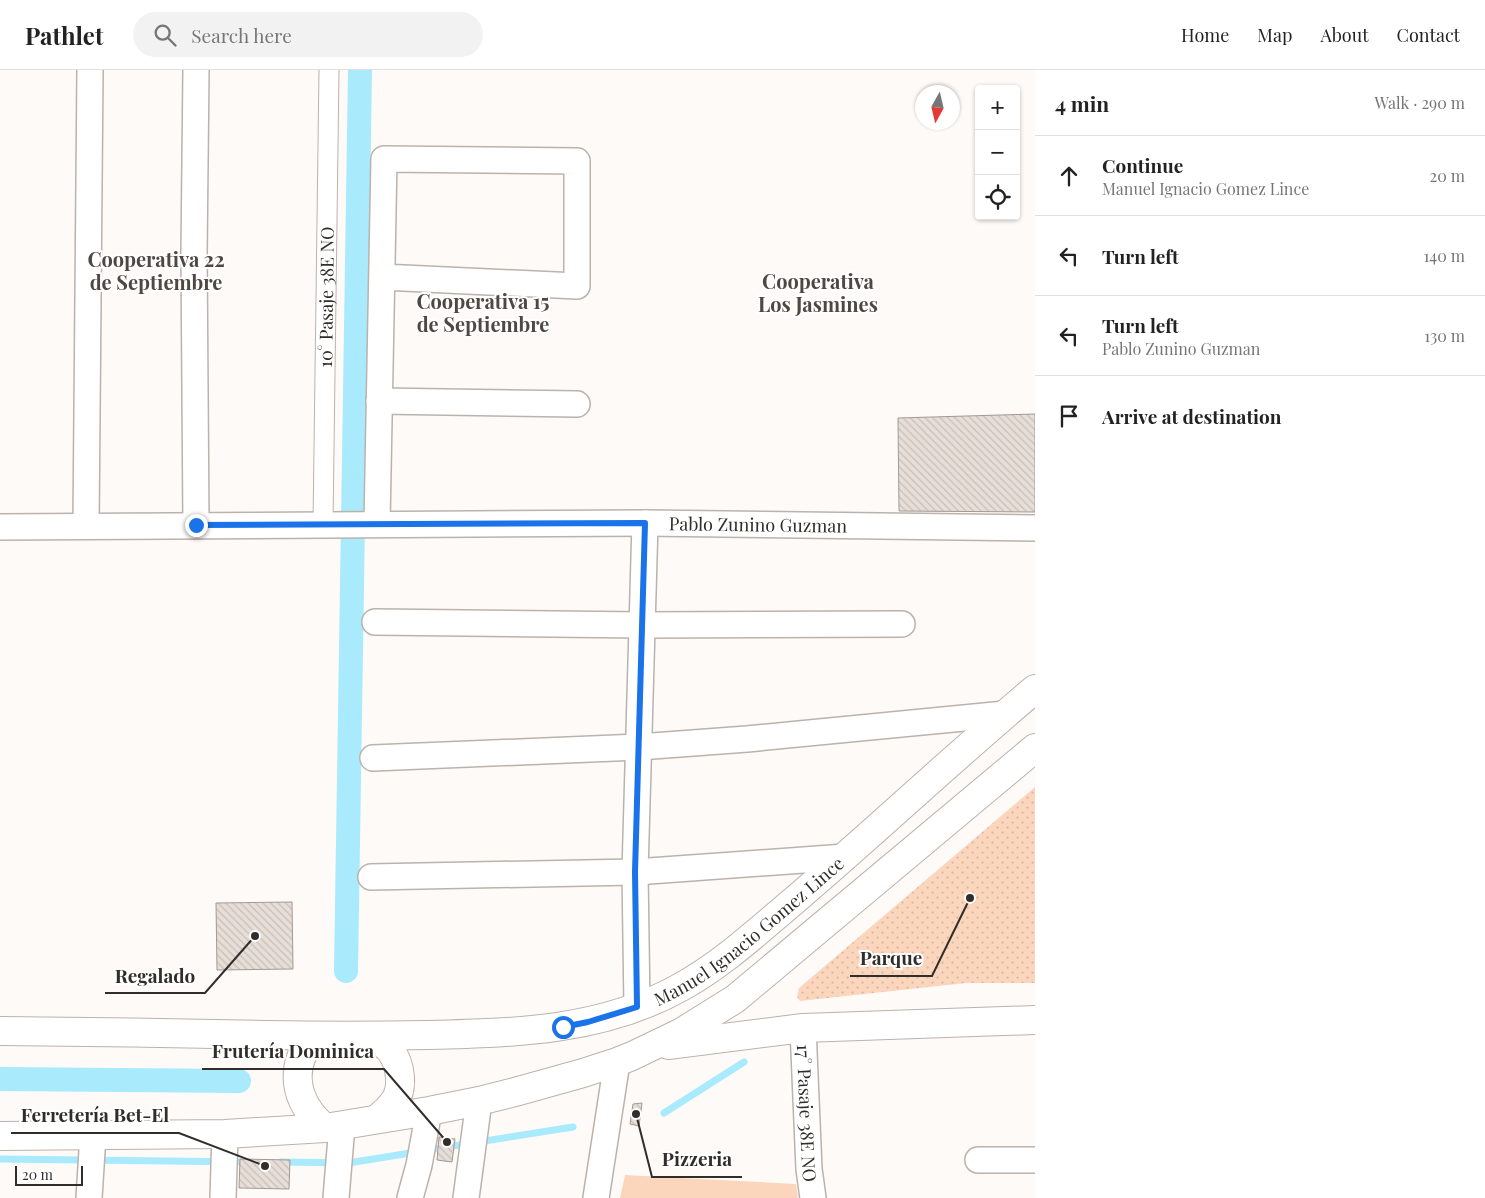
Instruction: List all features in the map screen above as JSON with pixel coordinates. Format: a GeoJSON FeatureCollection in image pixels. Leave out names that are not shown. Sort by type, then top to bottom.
{"type":"FeatureCollection","features":[{"type":"Feature","properties":{"kind":"main road","name":"Manuel Ignacio Gomez Lince"},"geometry":{"type":"LineString","coordinates":[[371,1036],[497,1034],[588,1022],[637,1007],[682,987],[740,946],[845,857],[1035,689]]}},
{"type":"Feature","properties":{"kind":"main road"},"geometry":{"type":"LineString","coordinates":[[0,1136],[225,1134],[333,1126],[479,1101],[617,1062],[682,1032],[735,999],[1035,748]]}},
{"type":"Feature","properties":{"kind":"main road"},"geometry":{"type":"LineString","coordinates":[[652,1047],[803,1028],[1035,1020]]}},
{"type":"Feature","properties":{"kind":"main road"},"geometry":{"type":"LineString","coordinates":[[0,1031],[371,1036],[383,1043],[391,1052],[397,1062],[400,1076],[399,1089],[395,1101],[377,1119]]}},
{"type":"Feature","properties":{"kind":"main road"},"geometry":{"type":"LineString","coordinates":[[314,1036],[305,1048],[299,1061],[298,1083],[306,1108],[315,1119],[333,1126]]}},
{"type":"Feature","properties":{"kind":"street"},"geometry":{"type":"LineString","coordinates":[[86,526],[90,70]]}},
{"type":"Feature","properties":{"kind":"street"},"geometry":{"type":"LineString","coordinates":[[196,70],[194,254],[196,525]]}},
{"type":"Feature","properties":{"kind":"street","name":"10° Pasaje 38E NO"},"geometry":{"type":"LineString","coordinates":[[326,525],[329,70]]}},
{"type":"Feature","properties":{"kind":"street"},"geometry":{"type":"LineString","coordinates":[[373,524],[379,401],[384,159],[577,161],[577,286],[382,277]]}},
{"type":"Feature","properties":{"kind":"street"},"geometry":{"type":"LineString","coordinates":[[379,401],[577,404]]}},
{"type":"Feature","properties":{"kind":"street"},"geometry":{"type":"LineString","coordinates":[[637,1007],[635,872],[645,523]]}},
{"type":"Feature","properties":{"kind":"street","name":"Pablo Zunino Guzman"},"geometry":{"type":"LineString","coordinates":[[0,527],[645,523],[1035,528]]}},
{"type":"Feature","properties":{"kind":"street"},"geometry":{"type":"LineString","coordinates":[[375,622],[642,625],[902,624]]}},
{"type":"Feature","properties":{"kind":"street"},"geometry":{"type":"LineString","coordinates":[[373,758],[639,747],[747,739],[1005,714]]}},
{"type":"Feature","properties":{"kind":"street"},"geometry":{"type":"LineString","coordinates":[[371,877],[635,872],[845,857]]}},
{"type":"Feature","properties":{"kind":"street","name":"17° Pasaje 38E NO"},"geometry":{"type":"LineString","coordinates":[[803,1028],[809,1169],[813,1198]]}},
{"type":"Feature","properties":{"kind":"street"},"geometry":{"type":"LineString","coordinates":[[596,1198],[617,1062]]}},
{"type":"Feature","properties":{"kind":"street"},"geometry":{"type":"LineString","coordinates":[[466,1198],[479,1101]]}},
{"type":"Feature","properties":{"kind":"street"},"geometry":{"type":"LineString","coordinates":[[410,1198],[419,1165],[429,1111]]}},
{"type":"Feature","properties":{"kind":"street"},"geometry":{"type":"LineString","coordinates":[[333,1126],[336,1198]]}},
{"type":"Feature","properties":{"kind":"street"},"geometry":{"type":"LineString","coordinates":[[223,1198],[225,1134]]}},
{"type":"Feature","properties":{"kind":"street"},"geometry":{"type":"LineString","coordinates":[[89,1198],[94,1135]]}},
{"type":"Feature","properties":{"kind":"street"},"geometry":{"type":"LineString","coordinates":[[978,1160],[1035,1160]]}},
{"type":"Feature","properties":{"kind":"shaded area"},"geometry":{"type":"Polygon","coordinates":[[[1035,787],[1035,983],[966,983],[800,1001],[797,997],[799,988],[1035,787]]]}},
{"type":"Feature","properties":{"kind":"shaded area"},"geometry":{"type":"Polygon","coordinates":[[[625,1175],[796,1184],[798,1198],[620,1198],[625,1175]]]}},
{"type":"Feature","properties":{"kind":"building"},"geometry":{"type":"Polygon","coordinates":[[[1035,414],[1035,512],[899,511],[898,418],[1035,414]]]}},
{"type":"Feature","properties":{"kind":"building"},"geometry":{"type":"Polygon","coordinates":[[[292,902],[293,969],[217,970],[216,903],[292,902]]]}},
{"type":"Feature","properties":{"kind":"building"},"geometry":{"type":"Polygon","coordinates":[[[642,1103],[639,1126],[630,1124],[633,1104],[642,1103]]]}},
{"type":"Feature","properties":{"kind":"building"},"geometry":{"type":"Polygon","coordinates":[[[439,1137],[455,1139],[452,1162],[437,1160],[439,1137]]]}},
{"type":"Feature","properties":{"kind":"building"},"geometry":{"type":"Polygon","coordinates":[[[240,1159],[290,1160],[289,1189],[239,1188],[240,1159]]]}},
{"type":"Feature","properties":{"kind":"waterway"},"geometry":{"type":"LineString","coordinates":[[346,971],[360,70]]}},
{"type":"Feature","properties":{"kind":"waterway"},"geometry":{"type":"LineString","coordinates":[[664,1113],[744,1062]]}},
{"type":"Feature","properties":{"kind":"waterway"},"geometry":{"type":"LineString","coordinates":[[0,1079],[239,1081]]}},
{"type":"Feature","properties":{"kind":"waterway"},"geometry":{"type":"LineString","coordinates":[[428,1150],[573,1127]]}},
{"type":"Feature","properties":{"kind":"waterway"},"geometry":{"type":"LineString","coordinates":[[281,1162],[348,1163],[417,1152]]}},
{"type":"Feature","properties":{"kind":"waterway"},"geometry":{"type":"LineString","coordinates":[[0,1159],[248,1162]]}},
{"type":"Feature","properties":{"kind":"place","name":"Parque"},"geometry":{"type":"Point","coordinates":[970,898]}},
{"type":"Feature","properties":{"kind":"place","name":"Regalado"},"geometry":{"type":"Point","coordinates":[255,936]}},
{"type":"Feature","properties":{"kind":"place","name":"Pizzeria"},"geometry":{"type":"Point","coordinates":[636,1114]}},
{"type":"Feature","properties":{"kind":"place","name":"Frutería Dominica"},"geometry":{"type":"Point","coordinates":[447,1142]}},
{"type":"Feature","properties":{"kind":"place","name":"Ferretería Bet-El"},"geometry":{"type":"Point","coordinates":[265,1166]}},
{"type":"Feature","properties":{"kind":"district","name":"Cooperativa 22 de Septiembre"},"geometry":{"type":"Point","coordinates":[156,270]}},
{"type":"Feature","properties":{"kind":"district","name":"Cooperativa Los Jasmines"},"geometry":{"type":"Point","coordinates":[818,292]}},
{"type":"Feature","properties":{"kind":"district","name":"Cooperativa 15 de Septiembre"},"geometry":{"type":"Point","coordinates":[483,312]}},
{"type":"Feature","properties":{"kind":"route"},"geometry":{"type":"LineString","coordinates":[[196,525],[645,523],[635,872],[637,1007],[588,1022],[563,1027]]}}]}
